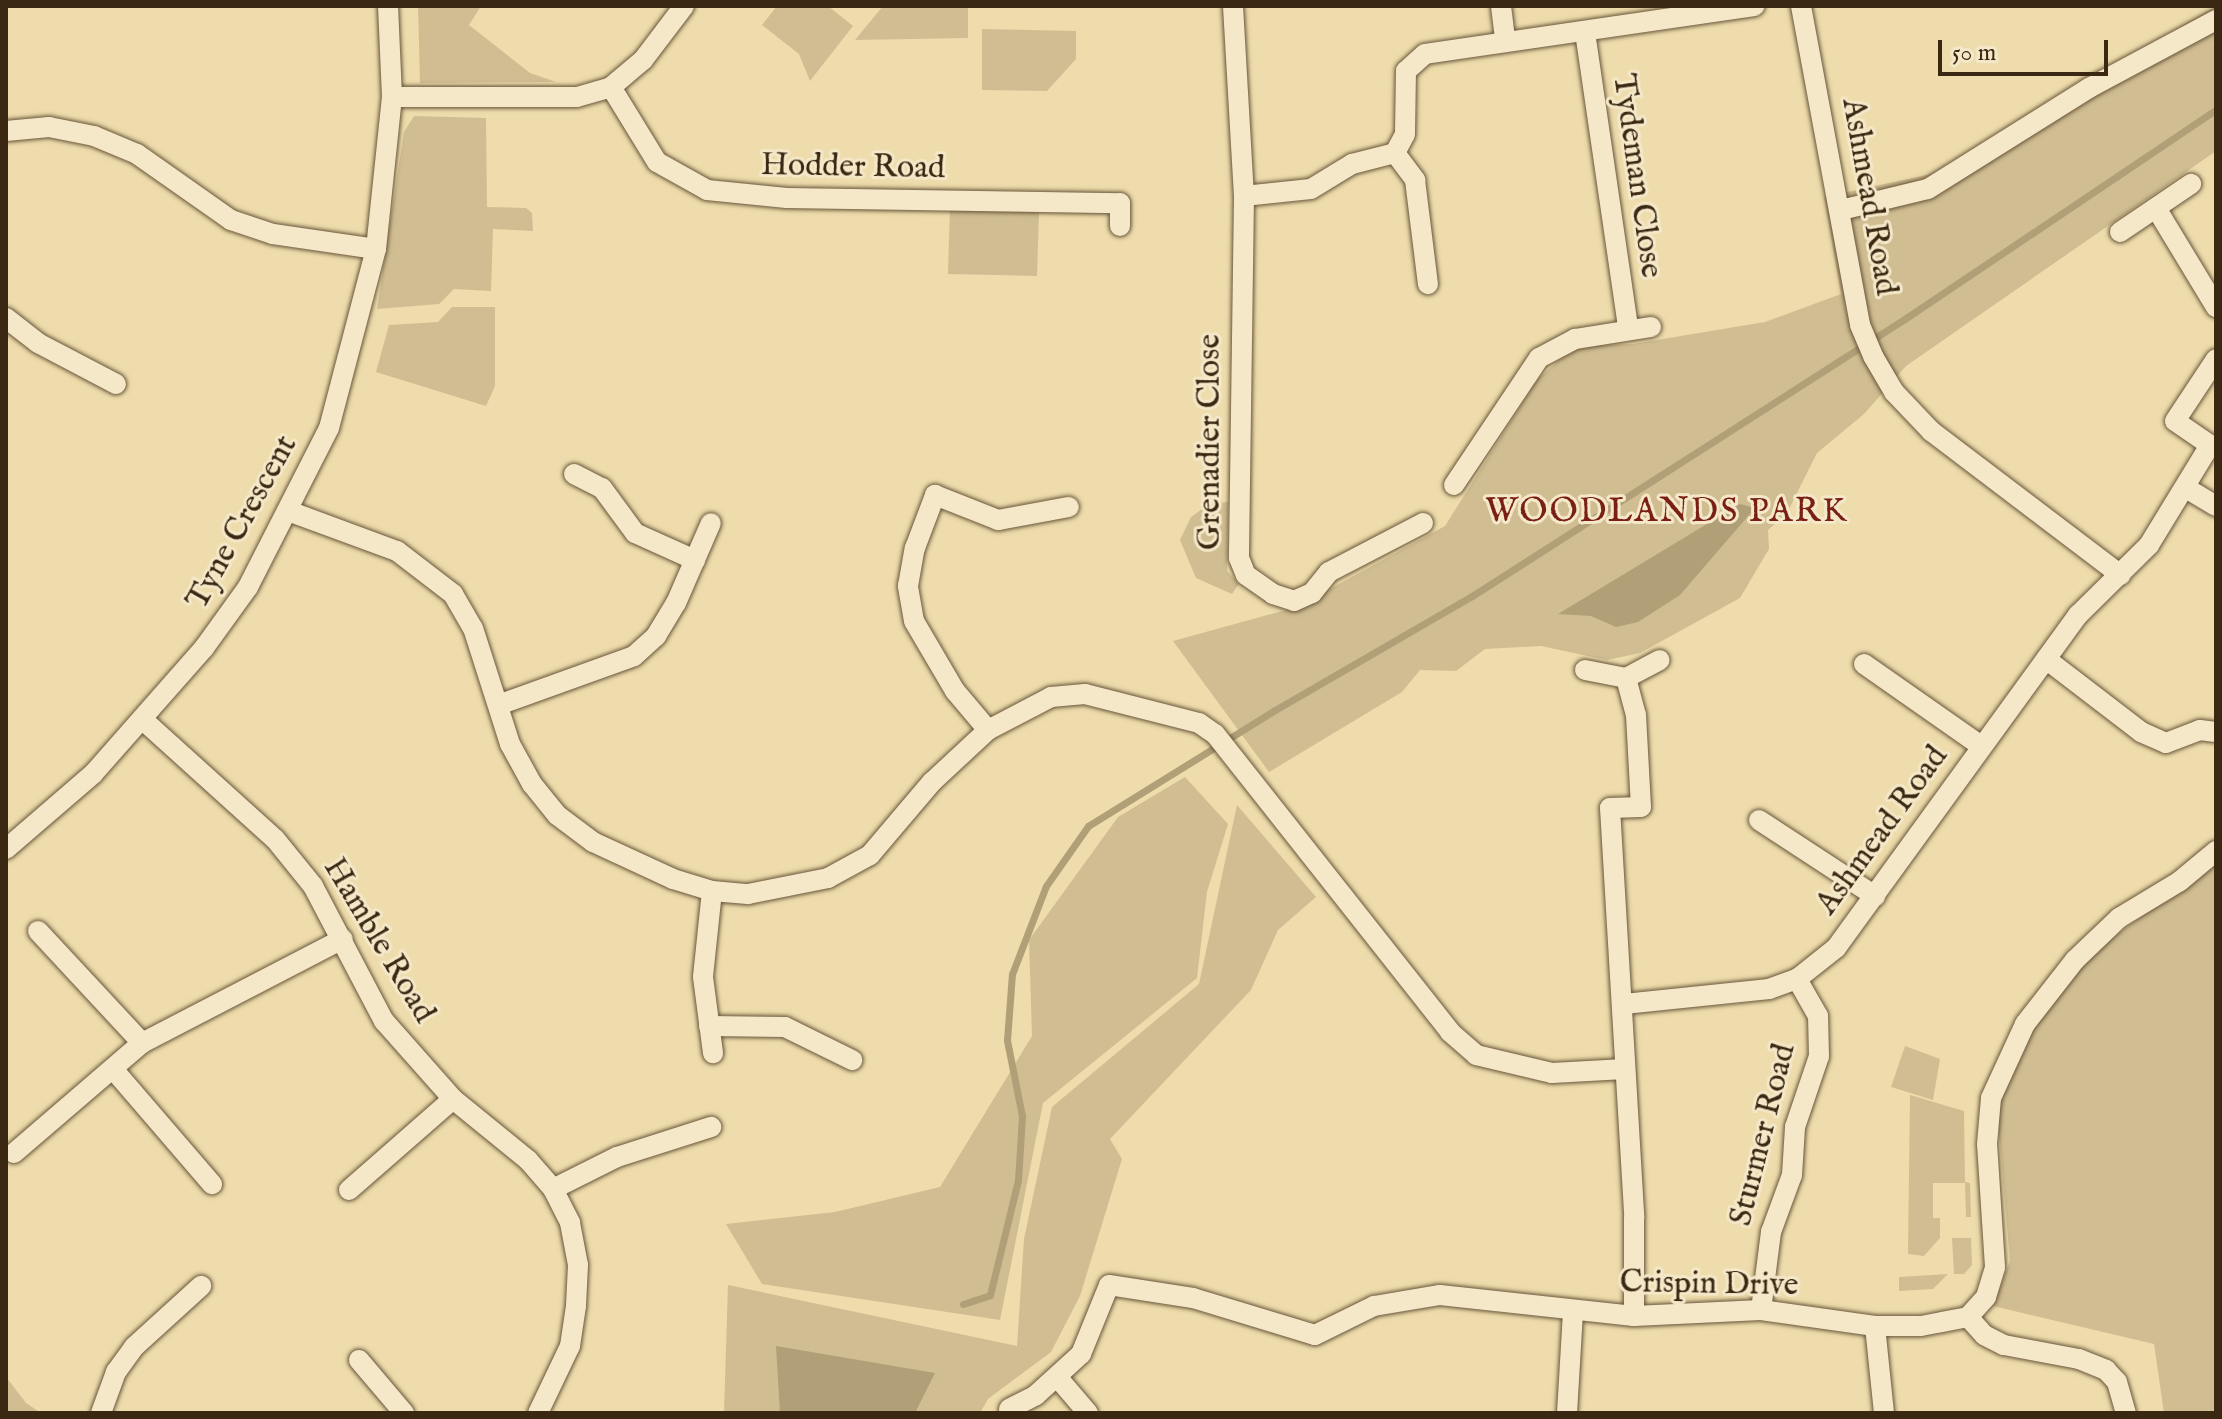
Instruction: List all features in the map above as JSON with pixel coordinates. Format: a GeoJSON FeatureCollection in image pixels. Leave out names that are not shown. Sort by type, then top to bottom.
{"type":"FeatureCollection","features":[{"type":"Feature","properties":{"kind":"street","name":"Tyne Crescent"},"geometry":{"type":"LineString","coordinates":[[6,849],[93,774],[142,719],[222,624],[291,512],[329,428],[376,249],[392,97],[388,6]]}},
{"type":"Feature","properties":{"kind":"street"},"geometry":{"type":"LineString","coordinates":[[392,97],[577,97],[611,87],[643,60],[684,6]]}},
{"type":"Feature","properties":{"kind":"street","name":"Grenadier Close"},"geometry":{"type":"LineString","coordinates":[[1233,6],[1244,196],[1239,558],[1246,575],[1273,594],[1294,601],[1312,593],[1329,572],[1423,523]]}},
{"type":"Feature","properties":{"kind":"street"},"geometry":{"type":"LineString","coordinates":[[1501,6],[1505,39]]}},
{"type":"Feature","properties":{"kind":"street"},"geometry":{"type":"LineString","coordinates":[[1244,196],[1311,189],[1352,164],[1395,153],[1405,134],[1406,71],[1425,54],[1505,39],[1585,32],[1755,6]]}},
{"type":"Feature","properties":{"kind":"street","name":"Ashmead Road"},"geometry":{"type":"LineString","coordinates":[[1624,1004],[1769,989],[1797,979],[1836,948],[2078,615],[2121,575],[1931,431],[1894,392],[1872,353],[1863,333],[1801,6]]}},
{"type":"Feature","properties":{"kind":"street"},"geometry":{"type":"LineString","coordinates":[[1841,210],[1928,189],[2089,88],[2216,20]]}},
{"type":"Feature","properties":{"kind":"street","name":"Tydeman Close"},"geometry":{"type":"LineString","coordinates":[[1585,32],[1628,328]]}},
{"type":"Feature","properties":{"kind":"street","name":"Hodder Road"},"geometry":{"type":"LineString","coordinates":[[611,87],[657,162],[701,188],[730,196],[1120,203],[1120,226]]}},
{"type":"Feature","properties":{"kind":"street"},"geometry":{"type":"LineString","coordinates":[[6,131],[49,127],[94,136],[137,154],[231,220],[273,234],[376,249]]}},
{"type":"Feature","properties":{"kind":"street"},"geometry":{"type":"LineString","coordinates":[[1395,153],[1415,180],[1428,284]]}},
{"type":"Feature","properties":{"kind":"street"},"geometry":{"type":"LineString","coordinates":[[2120,232],[2191,184]]}},
{"type":"Feature","properties":{"kind":"street"},"geometry":{"type":"LineString","coordinates":[[2156,208],[2216,307]]}},
{"type":"Feature","properties":{"kind":"street"},"geometry":{"type":"LineString","coordinates":[[6,318],[38,343],[116,384]]}},
{"type":"Feature","properties":{"kind":"street","name":"Tydeman Close"},"geometry":{"type":"LineString","coordinates":[[1454,485],[1539,358],[1575,339],[1628,328],[1651,327]]}},
{"type":"Feature","properties":{"kind":"street"},"geometry":{"type":"LineString","coordinates":[[2121,575],[2149,545],[2210,445],[2175,421],[2216,359]]}},
{"type":"Feature","properties":{"kind":"street"},"geometry":{"type":"LineString","coordinates":[[574,474],[602,488],[635,533],[695,560]]}},
{"type":"Feature","properties":{"kind":"street"},"geometry":{"type":"LineString","coordinates":[[2186,488],[2216,506]]}},
{"type":"Feature","properties":{"kind":"street"},"geometry":{"type":"LineString","coordinates":[[988,730],[955,691],[914,621],[908,586],[920,534],[935,495],[998,520],[1069,507]]}},
{"type":"Feature","properties":{"kind":"street"},"geometry":{"type":"LineString","coordinates":[[291,512],[397,551],[425,569],[453,594],[473,628],[501,704],[510,744],[532,784],[557,815],[593,842],[712,891],[788,889],[828,878],[870,855],[932,782],[988,730],[1051,697],[1085,694],[1199,723],[1215,734],[1450,1032],[1476,1055],[1552,1073],[1625,1069]]}},
{"type":"Feature","properties":{"kind":"street"},"geometry":{"type":"LineString","coordinates":[[501,704],[634,656],[656,636],[711,523]]}},
{"type":"Feature","properties":{"kind":"street"},"geometry":{"type":"LineString","coordinates":[[2046,659],[2141,732],[2166,743],[2200,730],[2216,732]]}},
{"type":"Feature","properties":{"kind":"street"},"geometry":{"type":"LineString","coordinates":[[1585,670],[1626,678],[1660,660]]}},
{"type":"Feature","properties":{"kind":"street"},"geometry":{"type":"LineString","coordinates":[[1864,664],[1981,746]]}},
{"type":"Feature","properties":{"kind":"street"},"geometry":{"type":"LineString","coordinates":[[1626,678],[1636,715],[1641,807],[1610,808],[1624,1004],[1634,1316]]}},
{"type":"Feature","properties":{"kind":"street","name":"Hamble Road"},"geometry":{"type":"LineString","coordinates":[[142,719],[275,839],[313,886],[384,1021],[453,1099],[528,1160],[553,1189],[570,1223],[578,1265],[576,1306],[570,1346],[538,1413]]}},
{"type":"Feature","properties":{"kind":"street"},"geometry":{"type":"LineString","coordinates":[[1759,820],[1875,896]]}},
{"type":"Feature","properties":{"kind":"street"},"geometry":{"type":"LineString","coordinates":[[2126,1413],[2117,1382],[2106,1370],[2079,1359],[2004,1345],[1984,1335],[1968,1317],[1986,1297],[1995,1267],[1987,1144],[1991,1098],[2025,1024],[2075,960],[2119,918],[2180,881],[2216,851]]}},
{"type":"Feature","properties":{"kind":"street"},"geometry":{"type":"LineString","coordinates":[[712,891],[703,977],[713,1053]]}},
{"type":"Feature","properties":{"kind":"street"},"geometry":{"type":"LineString","coordinates":[[38,931],[142,1043]]}},
{"type":"Feature","properties":{"kind":"street"},"geometry":{"type":"LineString","coordinates":[[14,1153],[142,1043],[343,939]]}},
{"type":"Feature","properties":{"kind":"street","name":"Sturmer Road"},"geometry":{"type":"LineString","coordinates":[[1761,1310],[1771,1232],[1792,1175],[1795,1127],[1819,1056],[1818,1016],[1797,979]]}},
{"type":"Feature","properties":{"kind":"street"},"geometry":{"type":"LineString","coordinates":[[709,1026],[785,1027],[852,1060]]}},
{"type":"Feature","properties":{"kind":"street"},"geometry":{"type":"LineString","coordinates":[[113,1069],[212,1184]]}},
{"type":"Feature","properties":{"kind":"street"},"geometry":{"type":"LineString","coordinates":[[349,1190],[453,1099]]}},
{"type":"Feature","properties":{"kind":"street"},"geometry":{"type":"LineString","coordinates":[[553,1189],[617,1157],[711,1127]]}},
{"type":"Feature","properties":{"kind":"street","name":"Crispin Drive"},"geometry":{"type":"LineString","coordinates":[[1009,1409],[1058,1378],[1081,1354],[1109,1285],[1193,1298],[1315,1335],[1374,1306],[1440,1295],[1490,1297],[1573,1311],[1634,1316],[1761,1310],[1875,1326],[1968,1317]]}},
{"type":"Feature","properties":{"kind":"street"},"geometry":{"type":"LineString","coordinates":[[101,1413],[116,1372],[134,1347],[201,1286]]}},
{"type":"Feature","properties":{"kind":"street"},"geometry":{"type":"LineString","coordinates":[[1567,1413],[1573,1311]]}},
{"type":"Feature","properties":{"kind":"street"},"geometry":{"type":"LineString","coordinates":[[1875,1326],[1884,1413]]}},
{"type":"Feature","properties":{"kind":"street"},"geometry":{"type":"LineString","coordinates":[[359,1360],[404,1413]]}},
{"type":"Feature","properties":{"kind":"street"},"geometry":{"type":"LineString","coordinates":[[1058,1378],[1088,1413]]}},
{"type":"Feature","properties":{"kind":"shaded area"},"geometry":{"type":"Polygon","coordinates":[[[418,6],[481,6],[469,25],[530,73],[556,82],[420,83],[418,6]]]}},
{"type":"Feature","properties":{"kind":"shaded area"},"geometry":{"type":"Polygon","coordinates":[[[777,6],[828,6],[853,26],[810,81],[799,54],[762,25],[777,6]]]}},
{"type":"Feature","properties":{"kind":"shaded area"},"geometry":{"type":"Polygon","coordinates":[[[883,6],[968,6],[968,38],[855,40],[883,6]]]}},
{"type":"Feature","properties":{"kind":"shaded area"},"geometry":{"type":"Polygon","coordinates":[[[2216,6],[2216,151],[1906,366],[1864,414],[1817,453],[1787,513],[1768,530],[1769,549],[1740,598],[1640,653],[1607,660],[1541,646],[1485,649],[1456,671],[1420,670],[1402,692],[1269,772],[1173,641],[1297,607],[1445,526],[1537,380],[1574,346],[1633,344],[1765,322],[1841,294],[1824,197],[1931,174],[2216,6]]]}},
{"type":"Feature","properties":{"kind":"shaded area"},"geometry":{"type":"Polygon","coordinates":[[[982,29],[1076,31],[1076,59],[1047,91],[982,90],[982,29]]]}},
{"type":"Feature","properties":{"kind":"shaded area"},"geometry":{"type":"Polygon","coordinates":[[[414,116],[486,118],[487,207],[526,208],[532,213],[533,231],[493,229],[491,291],[454,289],[439,304],[377,309],[404,132],[414,116]]]}},
{"type":"Feature","properties":{"kind":"shaded area"},"geometry":{"type":"Polygon","coordinates":[[[950,208],[1039,211],[1037,276],[948,274],[950,208]]]}},
{"type":"Feature","properties":{"kind":"shaded area"},"geometry":{"type":"Polygon","coordinates":[[[452,307],[495,307],[495,386],[486,406],[376,372],[389,325],[438,322],[452,307]]]}},
{"type":"Feature","properties":{"kind":"shaded area"},"geometry":{"type":"Polygon","coordinates":[[[1228,502],[1227,571],[1239,584],[1232,594],[1196,578],[1180,540],[1191,517],[1209,504],[1228,502]]]}},
{"type":"Feature","properties":{"kind":"shaded area"},"geometry":{"type":"Polygon","coordinates":[[[1740,504],[1755,508],[1680,595],[1638,622],[1616,627],[1591,616],[1558,614],[1740,504]]]}},
{"type":"Feature","properties":{"kind":"shaded area"},"geometry":{"type":"Polygon","coordinates":[[[1185,777],[1228,824],[1207,892],[1197,978],[1043,1103],[1000,1320],[762,1284],[726,1224],[835,1212],[940,1187],[1032,1036],[1029,940],[1118,817],[1185,777]]]}},
{"type":"Feature","properties":{"kind":"shaded area"},"geometry":{"type":"Polygon","coordinates":[[[1237,805],[1316,897],[1278,930],[1251,990],[1110,1139],[1122,1159],[1080,1296],[1051,1352],[988,1399],[980,1413],[724,1413],[728,1285],[1017,1346],[1024,1239],[1052,1107],[1199,984],[1237,805]]]}},
{"type":"Feature","properties":{"kind":"shaded area"},"geometry":{"type":"Polygon","coordinates":[[[2216,852],[2216,1413],[2164,1413],[2154,1344],[1993,1306],[2010,1261],[1996,1099],[2033,1027],[2078,963],[2203,872],[2216,852]]]}},
{"type":"Feature","properties":{"kind":"shaded area"},"geometry":{"type":"Polygon","coordinates":[[[1905,1046],[1940,1059],[1933,1100],[1891,1087],[1905,1046]]]}},
{"type":"Feature","properties":{"kind":"shaded area"},"geometry":{"type":"Polygon","coordinates":[[[1910,1095],[1964,1111],[1965,1182],[1970,1183],[1971,1217],[1966,1217],[1965,1183],[1933,1183],[1933,1218],[1940,1218],[1940,1238],[1924,1256],[1908,1254],[1910,1095]]]}},
{"type":"Feature","properties":{"kind":"shaded area"},"geometry":{"type":"Polygon","coordinates":[[[1952,1238],[1971,1238],[1972,1265],[1964,1274],[1954,1274],[1952,1238]]]}},
{"type":"Feature","properties":{"kind":"shaded area"},"geometry":{"type":"Polygon","coordinates":[[[1948,1274],[1933,1289],[1899,1291],[1899,1277],[1948,1274]]]}},
{"type":"Feature","properties":{"kind":"shaded area"},"geometry":{"type":"Polygon","coordinates":[[[776,1346],[935,1373],[915,1413],[780,1413],[776,1346]]]}},
{"type":"Feature","properties":{"kind":"shaded area"},"geometry":{"type":"Polygon","coordinates":[[[6,1377],[26,1403],[41,1413],[6,1413],[6,1377]]]}},
{"type":"Feature","properties":{"kind":"waterway"},"geometry":{"type":"LineString","coordinates":[[963,1304],[990,1295],[1018,1180],[1022,1116],[1007,1040],[1012,974],[1046,886],[1088,826],[1275,710],[1472,596],[1906,318],[2216,110]]}},
{"type":"Feature","properties":{"kind":"district","name":"WOODLANDS PARK"},"geometry":{"type":"Point","coordinates":[1667,512]}}]}
